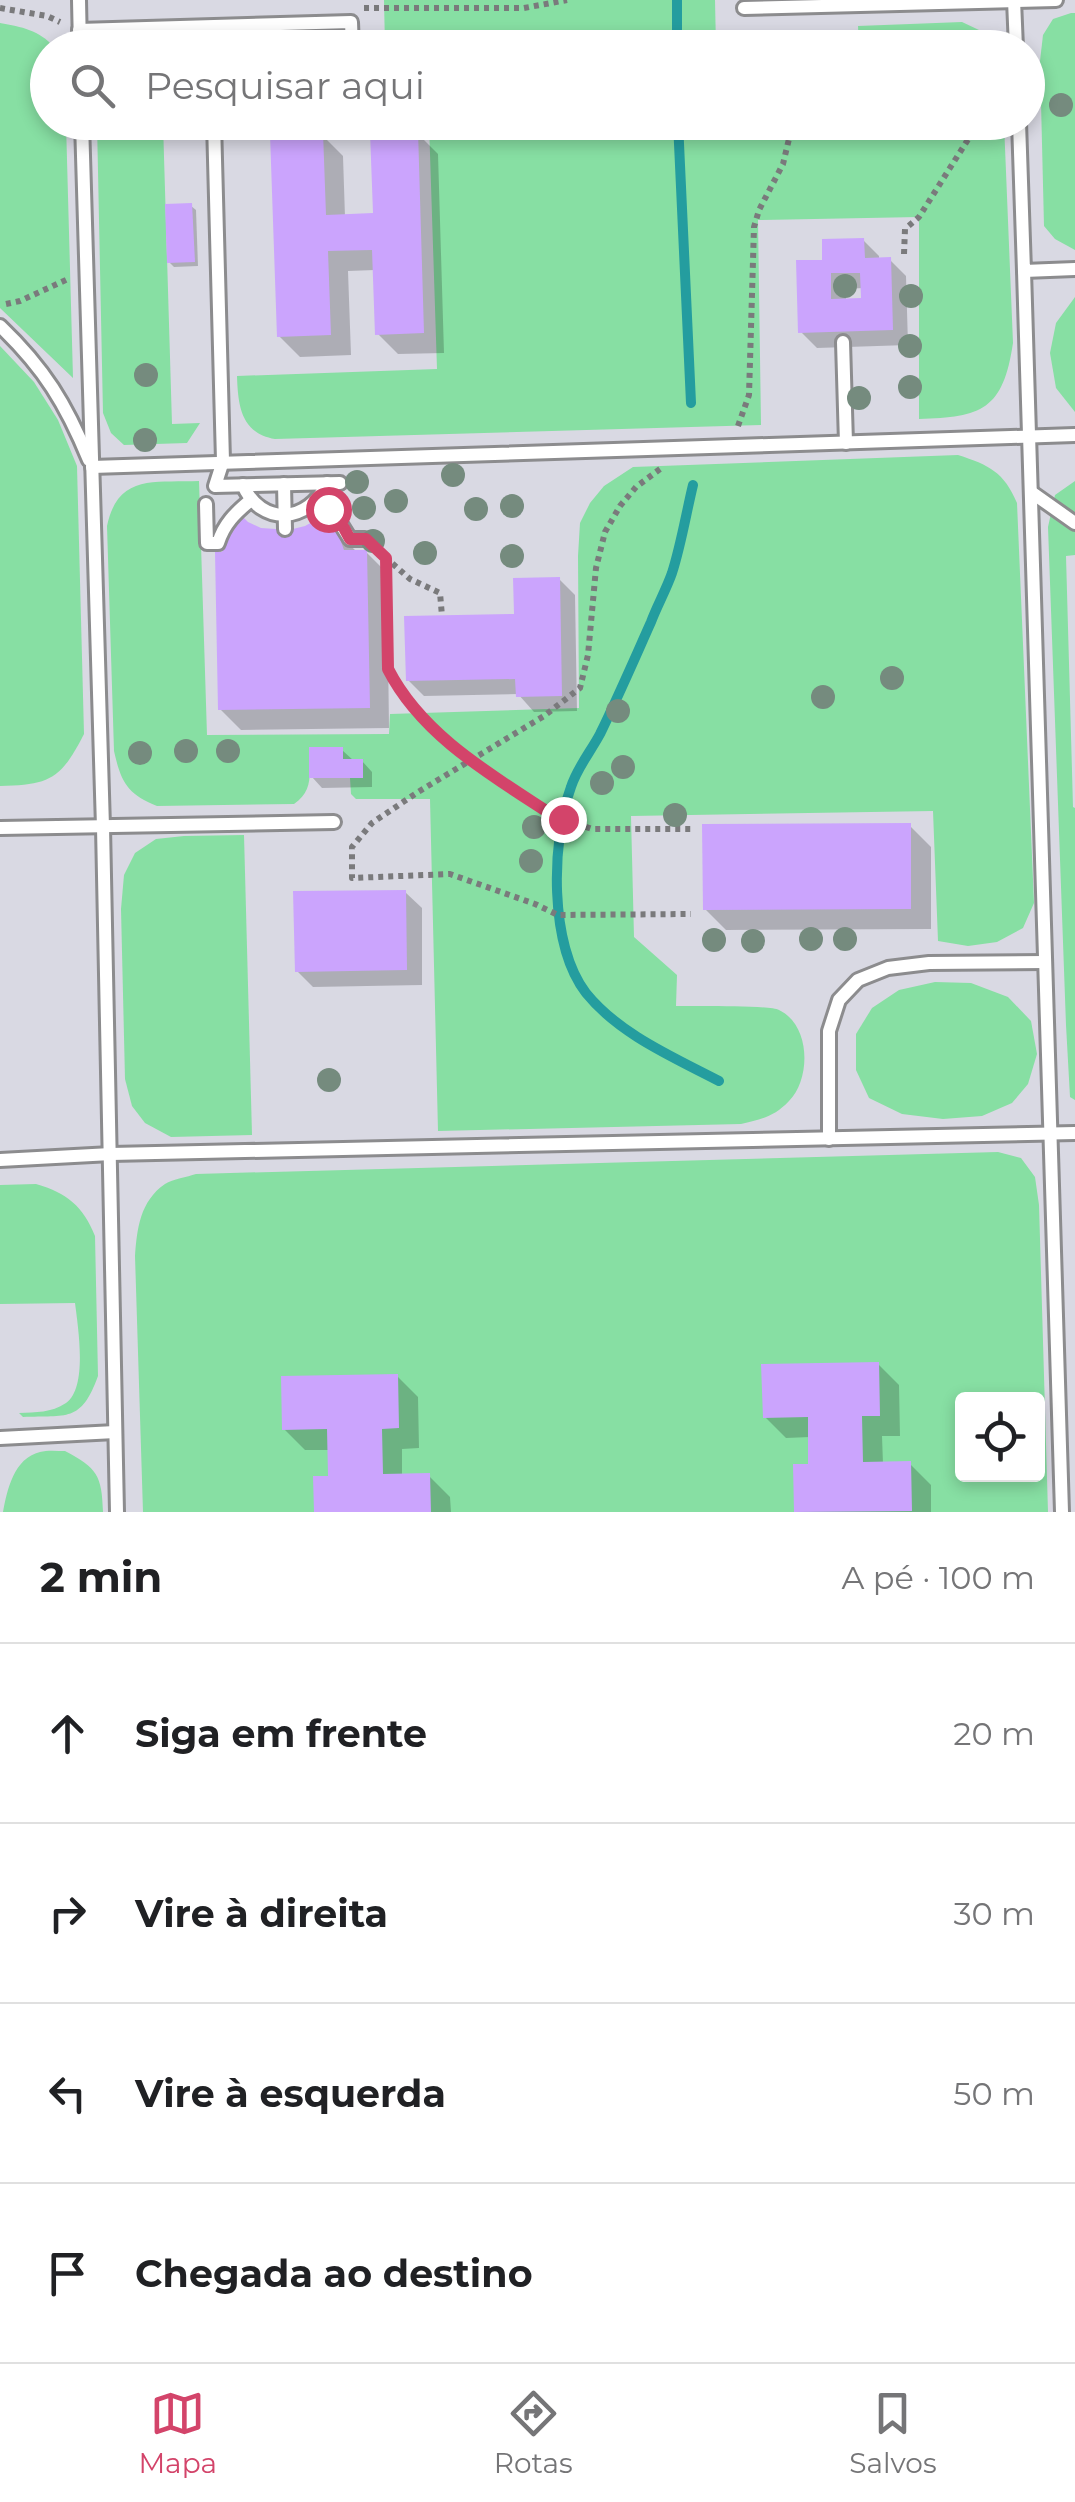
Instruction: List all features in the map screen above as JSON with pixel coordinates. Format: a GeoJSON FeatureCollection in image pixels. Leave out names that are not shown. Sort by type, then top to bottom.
{"type":"FeatureCollection","features":[{"type":"Feature","properties":{"kind":"lane"},"geometry":{"type":"LineString","coordinates":[[78,0],[80,30],[351,22],[351,30]]}},
{"type":"Feature","properties":{"kind":"lane"},"geometry":{"type":"LineString","coordinates":[[1014,0],[1015,30]]}},
{"type":"Feature","properties":{"kind":"lane"},"geometry":{"type":"LineString","coordinates":[[744,8],[1056,0]]}},
{"type":"Feature","properties":{"kind":"lane"},"geometry":{"type":"LineString","coordinates":[[82,140],[103,826],[117,1512]]}},
{"type":"Feature","properties":{"kind":"lane"},"geometry":{"type":"LineString","coordinates":[[214,140],[223,461],[214,486],[243,485],[333,483],[317,501],[295,514],[262,511],[243,485]]}},
{"type":"Feature","properties":{"kind":"lane"},"geometry":{"type":"LineString","coordinates":[[1020,140],[1062,1512]]}},
{"type":"Feature","properties":{"kind":"lane"},"geometry":{"type":"LineString","coordinates":[[1024,271],[1075,269]]}},
{"type":"Feature","properties":{"kind":"lane"},"geometry":{"type":"LineString","coordinates":[[0,326],[52,385],[71,416],[92,466]]}},
{"type":"Feature","properties":{"kind":"lane"},"geometry":{"type":"LineString","coordinates":[[843,342],[846,443]]}},
{"type":"Feature","properties":{"kind":"lane"},"geometry":{"type":"LineString","coordinates":[[92,466],[1075,435]]}},
{"type":"Feature","properties":{"kind":"lane"},"geometry":{"type":"LineString","coordinates":[[284,484],[285,529]]}},
{"type":"Feature","properties":{"kind":"lane"},"geometry":{"type":"LineString","coordinates":[[1031,492],[1075,523]]}},
{"type":"Feature","properties":{"kind":"lane"},"geometry":{"type":"LineString","coordinates":[[206,504],[207,544],[218,544],[225,525],[251,500]]}},
{"type":"Feature","properties":{"kind":"lane"},"geometry":{"type":"LineString","coordinates":[[317,501],[337,518],[350,539],[366,539]]}},
{"type":"Feature","properties":{"kind":"lane"},"geometry":{"type":"LineString","coordinates":[[0,828],[334,822]]}},
{"type":"Feature","properties":{"kind":"lane"},"geometry":{"type":"LineString","coordinates":[[829,1138],[828,1031],[839,1000],[858,980],[888,968],[929,964],[1046,962]]}},
{"type":"Feature","properties":{"kind":"lane"},"geometry":{"type":"LineString","coordinates":[[0,1160],[111,1154],[1075,1133]]}},
{"type":"Feature","properties":{"kind":"lane"},"geometry":{"type":"LineString","coordinates":[[0,1438],[115,1432]]}},
{"type":"Feature","properties":{"kind":"path"},"geometry":{"type":"LineString","coordinates":[[351,8],[524,8],[568,0]]}},
{"type":"Feature","properties":{"kind":"path"},"geometry":{"type":"LineString","coordinates":[[0,8],[47,16],[80,30]]}},
{"type":"Feature","properties":{"kind":"path"},"geometry":{"type":"LineString","coordinates":[[731,446],[749,394],[754,227],[784,164],[789,140]]}},
{"type":"Feature","properties":{"kind":"path"},"geometry":{"type":"LineString","coordinates":[[904,254],[905,229],[919,217],[967,140]]}},
{"type":"Feature","properties":{"kind":"path"},"geometry":{"type":"LineString","coordinates":[[0,306],[20,301],[86,270]]}},
{"type":"Feature","properties":{"kind":"path"},"geometry":{"type":"LineString","coordinates":[[684,448],[636,487],[606,532],[596,568],[588,655],[580,688],[544,716],[372,823],[352,847],[352,878],[450,874],[558,915],[692,914]]}},
{"type":"Feature","properties":{"kind":"path"},"geometry":{"type":"LineString","coordinates":[[366,539],[410,579],[440,594],[442,616]]}},
{"type":"Feature","properties":{"kind":"path"},"geometry":{"type":"LineString","coordinates":[[386,558],[388,669],[396,686],[428,726],[554,816],[592,829],[691,829]]}},
{"type":"Feature","properties":{"kind":"shaded area"},"geometry":{"type":"Polygon","coordinates":[[[0,0],[1075,0],[1075,1512],[0,1512],[0,0]]]}},
{"type":"Feature","properties":{"kind":"green space"},"geometry":{"type":"Polygon","coordinates":[[[384,0],[715,0],[716,30],[385,30],[384,0]]]}},
{"type":"Feature","properties":{"kind":"green space"},"geometry":{"type":"Polygon","coordinates":[[[1075,13],[1075,250],[1055,239],[1044,226],[1045,32],[1053,19],[1075,13]]]}},
{"type":"Feature","properties":{"kind":"green space"},"geometry":{"type":"Polygon","coordinates":[[[962,22],[979,30],[858,30],[858,26],[962,22]]]}},
{"type":"Feature","properties":{"kind":"green space"},"geometry":{"type":"Polygon","coordinates":[[[0,23],[30,31],[30,140],[66,140],[73,378],[0,308],[0,23]]]}},
{"type":"Feature","properties":{"kind":"green space"},"geometry":{"type":"Polygon","coordinates":[[[97,140],[164,140],[172,424],[200,423],[187,443],[124,445],[111,433],[103,413],[97,140]]]}},
{"type":"Feature","properties":{"kind":"green space"},"geometry":{"type":"Polygon","coordinates":[[[430,140],[1005,140],[1013,343],[1003,383],[986,405],[974,412],[919,419],[919,217],[758,220],[761,425],[275,439],[248,424],[237,376],[437,369],[430,140]]]}},
{"type":"Feature","properties":{"kind":"green space"},"geometry":{"type":"Polygon","coordinates":[[[1075,297],[1075,412],[1056,388],[1050,353],[1056,323],[1075,297]]]}},
{"type":"Feature","properties":{"kind":"green space"},"geometry":{"type":"Polygon","coordinates":[[[0,346],[34,382],[58,420],[77,466],[84,734],[68,761],[52,776],[31,784],[0,786],[0,346]]]}},
{"type":"Feature","properties":{"kind":"green space"},"geometry":{"type":"Polygon","coordinates":[[[958,455],[994,471],[1017,503],[1034,903],[1023,928],[997,942],[968,946],[938,941],[933,811],[631,816],[634,937],[677,975],[676,1006],[772,1008],[790,1017],[797,1027],[804,1053],[801,1080],[789,1101],[767,1117],[741,1124],[438,1131],[430,799],[356,799],[351,794],[350,778],[363,777],[363,759],[343,759],[309,747],[308,786],[294,804],[157,806],[132,791],[119,771],[114,751],[107,526],[120,497],[141,484],[199,481],[207,735],[389,734],[390,714],[579,708],[580,523],[604,486],[633,467],[958,455]]]}},
{"type":"Feature","properties":{"kind":"green space"},"geometry":{"type":"Polygon","coordinates":[[[1075,481],[1075,555],[1066,556],[1075,808],[1075,1100],[1070,1097],[1066,1025],[1048,527],[1055,495],[1075,481]]]}},
{"type":"Feature","properties":{"kind":"green space"},"geometry":{"type":"Polygon","coordinates":[[[244,835],[252,1135],[171,1137],[145,1123],[132,1106],[125,1079],[121,909],[124,875],[135,853],[156,839],[244,835]]]}},
{"type":"Feature","properties":{"kind":"green space"},"geometry":{"type":"Polygon","coordinates":[[[935,982],[971,983],[1008,997],[1031,1021],[1037,1054],[1028,1084],[1012,1103],[982,1116],[943,1119],[902,1114],[869,1098],[856,1070],[856,1034],[872,1008],[899,990],[935,982]]]}},
{"type":"Feature","properties":{"kind":"green space"},"geometry":{"type":"Polygon","coordinates":[[[998,1152],[1021,1158],[1035,1177],[1039,1205],[1044,1392],[955,1392],[955,1482],[1045,1482],[1045,1410],[1048,1512],[143,1512],[135,1256],[145,1207],[168,1182],[196,1174],[998,1152]]]}},
{"type":"Feature","properties":{"kind":"green space"},"geometry":{"type":"Polygon","coordinates":[[[36,1184],[73,1202],[95,1236],[98,1376],[85,1402],[62,1416],[23,1417],[19,1413],[49,1410],[66,1403],[73,1395],[79,1371],[75,1303],[0,1304],[0,1185],[36,1184]]]}},
{"type":"Feature","properties":{"kind":"green space"},"geometry":{"type":"Polygon","coordinates":[[[65,1451],[96,1474],[103,1512],[3,1512],[10,1485],[24,1461],[40,1452],[65,1451]]]}},
{"type":"Feature","properties":{"kind":"building"},"geometry":{"type":"Polygon","coordinates":[[[270,140],[323,140],[326,215],[373,213],[370,140],[418,140],[424,333],[375,335],[372,250],[328,251],[331,335],[277,337],[270,140]]]}},
{"type":"Feature","properties":{"kind":"building"},"geometry":{"type":"Polygon","coordinates":[[[192,203],[195,262],[167,263],[165,204],[192,203]]]}},
{"type":"Feature","properties":{"kind":"building"},"geometry":{"type":"Polygon","coordinates":[[[864,238],[865,258],[891,257],[893,330],[798,333],[796,260],[822,260],[822,239],[864,238]],[[831,273],[831,299],[861,298],[860,273],[831,273]]]}},
{"type":"Feature","properties":{"kind":"building"},"geometry":{"type":"Polygon","coordinates":[[[240,514],[261,528],[293,529],[305,526],[321,514],[336,528],[344,550],[367,550],[370,708],[218,710],[215,552],[222,552],[224,540],[240,514]]]}},
{"type":"Feature","properties":{"kind":"building"},"geometry":{"type":"Polygon","coordinates":[[[560,577],[562,696],[516,697],[515,679],[406,681],[404,616],[514,614],[513,578],[560,577]]]}},
{"type":"Feature","properties":{"kind":"building"},"geometry":{"type":"Polygon","coordinates":[[[309,747],[343,747],[343,759],[363,759],[363,778],[309,778],[309,747]]]}},
{"type":"Feature","properties":{"kind":"building"},"geometry":{"type":"Polygon","coordinates":[[[911,823],[911,909],[703,910],[702,824],[911,823]]]}},
{"type":"Feature","properties":{"kind":"building"},"geometry":{"type":"Polygon","coordinates":[[[406,890],[407,970],[295,972],[293,891],[406,890]]]}},
{"type":"Feature","properties":{"kind":"building"},"geometry":{"type":"Polygon","coordinates":[[[879,1362],[880,1416],[862,1416],[863,1462],[911,1461],[912,1511],[794,1512],[793,1464],[808,1464],[808,1417],[763,1418],[761,1364],[879,1362]]]}},
{"type":"Feature","properties":{"kind":"building"},"geometry":{"type":"Polygon","coordinates":[[[398,1374],[399,1428],[382,1429],[383,1474],[430,1473],[431,1512],[314,1512],[313,1476],[328,1476],[327,1429],[282,1430],[281,1376],[398,1374]]]}},
{"type":"Feature","properties":{"kind":"waterway"},"geometry":{"type":"LineString","coordinates":[[677,0],[677,30]]}},
{"type":"Feature","properties":{"kind":"waterway"},"geometry":{"type":"LineString","coordinates":[[679,140],[691,403]]}},
{"type":"Feature","properties":{"kind":"waterway"},"geometry":{"type":"LineString","coordinates":[[693,485],[670,579],[607,720],[571,787],[560,836],[557,893],[565,948],[586,993],[630,1033],[719,1081]]}},
{"type":"Feature","properties":{"kind":"route"},"geometry":{"type":"LineString","coordinates":[[328,509],[350,539],[366,539],[386,558],[388,669],[396,686],[428,726],[500,781],[563,819]]}}]}
